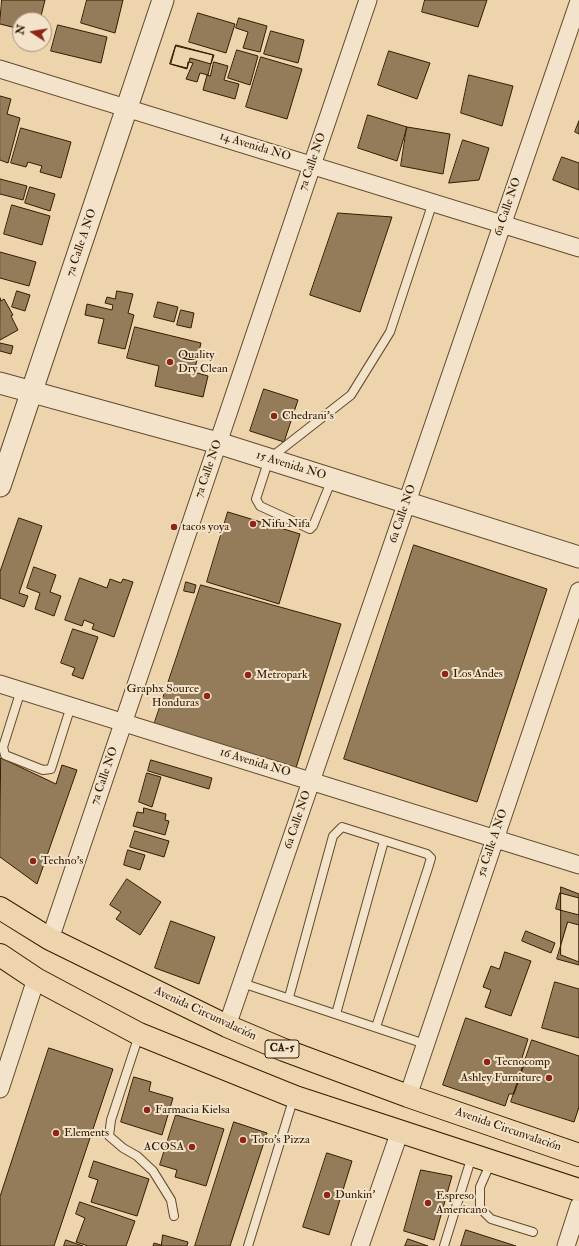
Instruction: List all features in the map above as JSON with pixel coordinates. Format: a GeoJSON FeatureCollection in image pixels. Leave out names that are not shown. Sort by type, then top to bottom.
{"type":"FeatureCollection","features":[{"type":"Feature","properties":{"kind":"highway"},"geometry":{"type":"LineString","coordinates":[[0,893],[52,934]]}},
{"type":"Feature","properties":{"kind":"highway","name":"Avenida Circunvalación"},"geometry":{"type":"LineString","coordinates":[[0,908],[52,934],[88,957],[227,1026],[284,1050],[408,1096],[579,1155]]}},
{"type":"Feature","properties":{"kind":"highway"},"geometry":{"type":"LineString","coordinates":[[0,955],[36,979],[139,1034],[294,1097],[579,1190]]}},
{"type":"Feature","properties":{"kind":"street","name":"7a Calle A NO"},"geometry":{"type":"LineString","coordinates":[[0,486],[163,0]]}},
{"type":"Feature","properties":{"kind":"street","name":"7a Calle NO"},"geometry":{"type":"LineString","coordinates":[[52,934],[368,0]]}},
{"type":"Feature","properties":{"kind":"street","name":"6a Calle NO"},"geometry":{"type":"LineString","coordinates":[[227,1026],[579,1]]}},
{"type":"Feature","properties":{"kind":"street","name":"14 Avenida NO"},"geometry":{"type":"LineString","coordinates":[[0,68],[579,248]]}},
{"type":"Feature","properties":{"kind":"street","name":"15 Avenida NO"},"geometry":{"type":"LineString","coordinates":[[0,383],[31,393],[218,443],[579,557]]}},
{"type":"Feature","properties":{"kind":"street","name":"5a Calle A NO"},"geometry":{"type":"LineString","coordinates":[[408,1096],[579,591]]}},
{"type":"Feature","properties":{"kind":"street","name":"16 Avenida NO"},"geometry":{"type":"LineString","coordinates":[[0,684],[312,780],[495,840],[579,865]]}},
{"type":"Feature","properties":{"kind":"street"},"geometry":{"type":"LineString","coordinates":[[0,1089],[36,979]]}},
{"type":"Feature","properties":{"kind":"street"},"geometry":{"type":"LineString","coordinates":[[360,1246],[400,1131]]}},
{"type":"Feature","properties":{"kind":"street"},"geometry":{"type":"LineString","coordinates":[[566,1246],[579,1206]]}},
{"type":"Feature","properties":{"kind":"lane"},"geometry":{"type":"LineString","coordinates":[[332,479],[313,526],[310,529],[304,528],[257,503],[256,499],[269,459],[351,395],[390,332],[433,202]]}},
{"type":"Feature","properties":{"kind":"lane"},"geometry":{"type":"LineString","coordinates":[[20,690],[3,747],[4,752],[5,755],[42,770],[50,769],[70,706]]}},
{"type":"Feature","properties":{"kind":"lane"},"geometry":{"type":"LineString","coordinates":[[289,997],[333,836],[342,827],[427,854],[431,858],[376,1027]]}},
{"type":"Feature","properties":{"kind":"lane"},"geometry":{"type":"LineString","coordinates":[[336,1014],[384,841]]}},
{"type":"Feature","properties":{"kind":"lane"},"geometry":{"type":"LineString","coordinates":[[242,983],[289,997],[425,1044]]}},
{"type":"Feature","properties":{"kind":"lane"},"geometry":{"type":"LineString","coordinates":[[139,1034],[111,1120],[109,1136],[123,1148],[137,1156],[153,1171],[171,1200],[174,1216]]}},
{"type":"Feature","properties":{"kind":"lane"},"geometry":{"type":"LineString","coordinates":[[248,1246],[294,1097]]}},
{"type":"Feature","properties":{"kind":"lane"},"geometry":{"type":"LineString","coordinates":[[482,1158],[480,1208],[491,1220],[533,1232]]}},
{"type":"Feature","properties":{"kind":"lane"},"geometry":{"type":"LineString","coordinates":[[444,1246],[482,1158]]}},
{"type":"Feature","properties":{"kind":"building"},"geometry":{"type":"Polygon","coordinates":[[[2,0],[45,0],[42,12],[12,12],[12,27],[0,24],[2,0]]]}},
{"type":"Feature","properties":{"kind":"building"},"geometry":{"type":"Polygon","coordinates":[[[87,0],[123,0],[115,33],[81,23],[87,0]]]}},
{"type":"Feature","properties":{"kind":"building"},"geometry":{"type":"Polygon","coordinates":[[[425,0],[487,0],[478,27],[422,12],[425,0]]]}},
{"type":"Feature","properties":{"kind":"building"},"geometry":{"type":"Polygon","coordinates":[[[198,13],[235,24],[226,53],[189,42],[198,13]]]}},
{"type":"Feature","properties":{"kind":"building"},"geometry":{"type":"Polygon","coordinates":[[[239,18],[267,26],[260,52],[243,48],[248,32],[236,28],[239,18]]]}},
{"type":"Feature","properties":{"kind":"building"},"geometry":{"type":"Polygon","coordinates":[[[58,25],[107,37],[101,63],[52,51],[58,25]]]}},
{"type":"Feature","properties":{"kind":"building"},"geometry":{"type":"Polygon","coordinates":[[[271,31],[304,40],[298,63],[264,54],[271,31]]]}},
{"type":"Feature","properties":{"kind":"building"},"geometry":{"type":"Polygon","coordinates":[[[176,45],[214,55],[211,64],[190,58],[187,69],[170,64],[176,45]]]}},
{"type":"Feature","properties":{"kind":"building"},"geometry":{"type":"Polygon","coordinates":[[[176,46],[213,55],[208,75],[200,73],[197,82],[186,79],[193,63],[188,62],[187,68],[171,64],[176,46]]]}},
{"type":"Feature","properties":{"kind":"building"},"geometry":{"type":"Polygon","coordinates":[[[237,50],[258,56],[250,85],[228,78],[237,50]]]}},
{"type":"Feature","properties":{"kind":"building"},"geometry":{"type":"Polygon","coordinates":[[[389,51],[430,63],[417,99],[378,85],[389,51]]]}},
{"type":"Feature","properties":{"kind":"building"},"geometry":{"type":"Polygon","coordinates":[[[261,57],[302,69],[287,119],[246,107],[261,57]]]}},
{"type":"Feature","properties":{"kind":"building"},"geometry":{"type":"Polygon","coordinates":[[[214,62],[228,66],[224,80],[239,84],[235,99],[203,90],[207,75],[210,76],[214,62]]]}},
{"type":"Feature","properties":{"kind":"building"},"geometry":{"type":"Polygon","coordinates":[[[469,75],[513,86],[502,126],[461,113],[469,75]]]}},
{"type":"Feature","properties":{"kind":"building"},"geometry":{"type":"Polygon","coordinates":[[[0,96],[11,99],[7,114],[20,118],[8,163],[0,160],[0,96]]]}},
{"type":"Feature","properties":{"kind":"building"},"geometry":{"type":"Polygon","coordinates":[[[368,115],[407,127],[397,161],[358,148],[368,115]]]}},
{"type":"Feature","properties":{"kind":"building"},"geometry":{"type":"Polygon","coordinates":[[[579,121],[579,134],[575,132],[579,121]]]}},
{"type":"Feature","properties":{"kind":"building"},"geometry":{"type":"Polygon","coordinates":[[[407,127],[450,134],[443,174],[401,166],[407,127]]]}},
{"type":"Feature","properties":{"kind":"building"},"geometry":{"type":"Polygon","coordinates":[[[21,128],[71,142],[61,178],[40,172],[42,166],[28,162],[26,167],[11,163],[21,128]]]}},
{"type":"Feature","properties":{"kind":"building"},"geometry":{"type":"Polygon","coordinates":[[[463,140],[489,148],[479,180],[449,183],[463,140]]]}},
{"type":"Feature","properties":{"kind":"building"},"geometry":{"type":"Polygon","coordinates":[[[562,157],[579,163],[579,190],[553,180],[562,157]]]}},
{"type":"Feature","properties":{"kind":"building"},"geometry":{"type":"Polygon","coordinates":[[[0,179],[27,186],[23,200],[0,194],[0,179]]]}},
{"type":"Feature","properties":{"kind":"building"},"geometry":{"type":"Polygon","coordinates":[[[30,187],[55,194],[50,211],[25,203],[30,187]]]}},
{"type":"Feature","properties":{"kind":"building"},"geometry":{"type":"Polygon","coordinates":[[[12,205],[50,216],[42,245],[4,234],[12,205]]]}},
{"type":"Feature","properties":{"kind":"building"},"geometry":{"type":"Polygon","coordinates":[[[338,213],[392,217],[360,312],[310,295],[338,213]]]}},
{"type":"Feature","properties":{"kind":"building"},"geometry":{"type":"Polygon","coordinates":[[[0,252],[36,262],[29,286],[0,278],[0,252]]]}},
{"type":"Feature","properties":{"kind":"building"},"geometry":{"type":"Polygon","coordinates":[[[17,291],[30,295],[25,311],[12,307],[17,291]]]}},
{"type":"Feature","properties":{"kind":"building"},"geometry":{"type":"Polygon","coordinates":[[[117,291],[133,294],[128,313],[134,315],[125,349],[98,343],[104,319],[85,315],[87,304],[112,310],[113,305],[105,303],[107,297],[115,299],[117,291]]]}},
{"type":"Feature","properties":{"kind":"building"},"geometry":{"type":"Polygon","coordinates":[[[0,298],[1,301],[4,299],[13,315],[11,316],[18,330],[0,340],[0,298]]]}},
{"type":"Feature","properties":{"kind":"building"},"geometry":{"type":"Polygon","coordinates":[[[158,302],[178,307],[174,322],[154,317],[158,302]]]}},
{"type":"Feature","properties":{"kind":"building"},"geometry":{"type":"Polygon","coordinates":[[[181,310],[194,313],[191,328],[177,325],[181,310]]]}},
{"type":"Feature","properties":{"kind":"building","name":"Quality Dry Clean"},"geometry":{"type":"Polygon","coordinates":[[[135,327],[201,343],[194,372],[208,376],[203,397],[155,386],[159,366],[127,358],[135,327]]]}},
{"type":"Feature","properties":{"kind":"building"},"geometry":{"type":"Polygon","coordinates":[[[0,343],[13,346],[11,354],[0,351],[0,343]]]}},
{"type":"Feature","properties":{"kind":"building","name":"Chedrani's"},"geometry":{"type":"Polygon","coordinates":[[[264,389],[298,400],[284,442],[250,431],[264,389]]]}},
{"type":"Feature","properties":{"kind":"building"},"geometry":{"type":"Polygon","coordinates":[[[228,512],[300,534],[279,604],[207,582],[228,512]]]}},
{"type":"Feature","properties":{"kind":"building"},"geometry":{"type":"Polygon","coordinates":[[[19,518],[42,526],[19,593],[28,596],[24,607],[0,598],[0,572],[19,518]]]}},
{"type":"Feature","properties":{"kind":"building","name":"Los Andes"},"geometry":{"type":"Polygon","coordinates":[[[414,545],[547,589],[477,802],[344,759],[414,545]]]}},
{"type":"Feature","properties":{"kind":"building"},"geometry":{"type":"Polygon","coordinates":[[[34,567],[56,575],[50,592],[61,596],[54,616],[35,609],[40,593],[27,588],[34,567]]]}},
{"type":"Feature","properties":{"kind":"building"},"geometry":{"type":"Polygon","coordinates":[[[80,578],[107,588],[110,579],[121,583],[123,579],[133,582],[114,637],[92,629],[94,624],[84,620],[82,626],[65,620],[80,578]]]}},
{"type":"Feature","properties":{"kind":"building"},"geometry":{"type":"Polygon","coordinates":[[[186,582],[196,585],[194,593],[184,591],[186,582]]]}},
{"type":"Feature","properties":{"kind":"building","name":"Metropark"},"geometry":{"type":"Polygon","coordinates":[[[201,585],[341,624],[295,771],[154,725],[201,585]]]}},
{"type":"Feature","properties":{"kind":"building"},"geometry":{"type":"Polygon","coordinates":[[[73,629],[98,637],[83,679],[72,675],[75,668],[61,663],[73,629]]]}},
{"type":"Feature","properties":{"kind":"building"},"geometry":{"type":"Polygon","coordinates":[[[1,758],[56,784],[62,765],[77,770],[37,884],[0,857],[1,758]]]}},
{"type":"Feature","properties":{"kind":"building"},"geometry":{"type":"Polygon","coordinates":[[[151,760],[212,778],[209,789],[148,771],[151,760]]]}},
{"type":"Feature","properties":{"kind":"building"},"geometry":{"type":"Polygon","coordinates":[[[147,773],[161,777],[152,807],[139,802],[147,773]]]}},
{"type":"Feature","properties":{"kind":"building"},"geometry":{"type":"Polygon","coordinates":[[[144,808],[166,814],[165,820],[169,821],[165,835],[133,826],[137,812],[143,813],[144,808]]]}},
{"type":"Feature","properties":{"kind":"building"},"geometry":{"type":"Polygon","coordinates":[[[135,831],[169,841],[164,857],[130,847],[135,831]]]}},
{"type":"Feature","properties":{"kind":"building"},"geometry":{"type":"Polygon","coordinates":[[[128,850],[145,855],[140,870],[124,865],[128,850]]]}},
{"type":"Feature","properties":{"kind":"building"},"geometry":{"type":"Polygon","coordinates":[[[127,879],[161,902],[140,935],[116,919],[121,912],[110,905],[127,879]]]}},
{"type":"Feature","properties":{"kind":"building"},"geometry":{"type":"Polygon","coordinates":[[[561,887],[579,894],[579,962],[561,955],[561,887]]]}},
{"type":"Feature","properties":{"kind":"building"},"geometry":{"type":"Polygon","coordinates":[[[560,893],[579,898],[579,915],[556,909],[560,893]]]}},
{"type":"Feature","properties":{"kind":"building"},"geometry":{"type":"Polygon","coordinates":[[[171,921],[215,937],[199,984],[155,968],[171,921]]]}},
{"type":"Feature","properties":{"kind":"building"},"geometry":{"type":"Polygon","coordinates":[[[568,922],[579,925],[579,965],[557,959],[568,922]]]}},
{"type":"Feature","properties":{"kind":"building"},"geometry":{"type":"Polygon","coordinates":[[[526,931],[555,943],[551,953],[522,941],[526,931]]]}},
{"type":"Feature","properties":{"kind":"building"},"geometry":{"type":"Polygon","coordinates":[[[505,952],[531,961],[511,1016],[485,1007],[491,990],[483,987],[491,966],[499,969],[505,952]]]}},
{"type":"Feature","properties":{"kind":"building"},"geometry":{"type":"Polygon","coordinates":[[[555,982],[579,989],[579,1038],[542,1028],[555,982]]]}},
{"type":"Feature","properties":{"kind":"building","name":"Tecnocomp"},"geometry":{"type":"Polygon","coordinates":[[[466,1018],[528,1039],[521,1061],[525,1062],[514,1094],[509,1094],[505,1106],[443,1085],[466,1018]]]}},
{"type":"Feature","properties":{"kind":"building","name":"Ashley Furniture"},"geometry":{"type":"Polygon","coordinates":[[[532,1040],[579,1056],[579,1107],[574,1122],[511,1102],[532,1040]]]}},
{"type":"Feature","properties":{"kind":"building","name":"Elements"},"geometry":{"type":"Polygon","coordinates":[[[49,1048],[113,1069],[54,1246],[0,1246],[0,1197],[49,1048]]]}},
{"type":"Feature","properties":{"kind":"building","name":"Farmacia Kielsa"},"geometry":{"type":"Polygon","coordinates":[[[134,1077],[151,1082],[149,1091],[173,1098],[162,1135],[121,1122],[134,1077]]]}},
{"type":"Feature","properties":{"kind":"building","name":"ACOSA"},"geometry":{"type":"Polygon","coordinates":[[[176,1115],[224,1129],[206,1186],[175,1177],[177,1170],[160,1165],[176,1115]]]}},
{"type":"Feature","properties":{"kind":"building"},"geometry":{"type":"Polygon","coordinates":[[[234,1122],[267,1133],[230,1246],[195,1246],[234,1122]]]}},
{"type":"Feature","properties":{"kind":"building"},"geometry":{"type":"Polygon","coordinates":[[[327,1153],[352,1161],[329,1235],[303,1227],[327,1153]]]}},
{"type":"Feature","properties":{"kind":"building"},"geometry":{"type":"Polygon","coordinates":[[[94,1161],[149,1179],[137,1216],[91,1202],[98,1180],[89,1177],[94,1161]]]}},
{"type":"Feature","properties":{"kind":"building","name":"Espreso Americano"},"geometry":{"type":"Polygon","coordinates":[[[421,1170],[452,1176],[434,1240],[404,1231],[421,1170]]]}},
{"type":"Feature","properties":{"kind":"building"},"geometry":{"type":"Polygon","coordinates":[[[80,1202],[135,1221],[126,1246],[88,1246],[76,1242],[85,1218],[76,1214],[80,1202]]]}},
{"type":"Feature","properties":{"kind":"building"},"geometry":{"type":"Polygon","coordinates":[[[466,1230],[516,1246],[461,1246],[466,1230]]]}},
{"type":"Feature","properties":{"kind":"building"},"geometry":{"type":"Polygon","coordinates":[[[163,1235],[188,1242],[187,1246],[153,1246],[154,1243],[161,1245],[163,1235]]]}},
{"type":"Feature","properties":{"kind":"building"},"geometry":{"type":"Polygon","coordinates":[[[408,1239],[428,1246],[405,1246],[408,1239]]]}},
{"type":"Feature","properties":{"kind":"building"},"geometry":{"type":"Polygon","coordinates":[[[66,1240],[83,1246],[64,1246],[66,1240]]]}},
{"type":"Feature","properties":{"kind":"place","name":"Quality Dry Clean"},"geometry":{"type":"Point","coordinates":[170,362]}},
{"type":"Feature","properties":{"kind":"place","name":"Chedrani's"},"geometry":{"type":"Point","coordinates":[274,416]}},
{"type":"Feature","properties":{"kind":"place","name":"Nifu Nifa"},"geometry":{"type":"Point","coordinates":[253,524]}},
{"type":"Feature","properties":{"kind":"place","name":"tacos yoya"},"geometry":{"type":"Point","coordinates":[174,527]}},
{"type":"Feature","properties":{"kind":"place","name":"Los Andes"},"geometry":{"type":"Point","coordinates":[445,674]}},
{"type":"Feature","properties":{"kind":"place","name":"Metropark"},"geometry":{"type":"Point","coordinates":[248,675]}},
{"type":"Feature","properties":{"kind":"place","name":"Graphx Source Honduras"},"geometry":{"type":"Point","coordinates":[207,696]}},
{"type":"Feature","properties":{"kind":"place","name":"Techno's"},"geometry":{"type":"Point","coordinates":[33,861]}},
{"type":"Feature","properties":{"kind":"place","name":"Tecnocomp"},"geometry":{"type":"Point","coordinates":[487,1062]}},
{"type":"Feature","properties":{"kind":"place","name":"Ashley Furniture"},"geometry":{"type":"Point","coordinates":[549,1078]}},
{"type":"Feature","properties":{"kind":"place","name":"Farmacia Kielsa"},"geometry":{"type":"Point","coordinates":[147,1110]}},
{"type":"Feature","properties":{"kind":"place","name":"Elements"},"geometry":{"type":"Point","coordinates":[56,1133]}},
{"type":"Feature","properties":{"kind":"place","name":"Toto's Pizza"},"geometry":{"type":"Point","coordinates":[243,1140]}},
{"type":"Feature","properties":{"kind":"place","name":"ACOSA"},"geometry":{"type":"Point","coordinates":[192,1147]}},
{"type":"Feature","properties":{"kind":"place","name":"Dunkin'"},"geometry":{"type":"Point","coordinates":[327,1195]}},
{"type":"Feature","properties":{"kind":"place","name":"Espreso Americano"},"geometry":{"type":"Point","coordinates":[428,1203]}}]}
